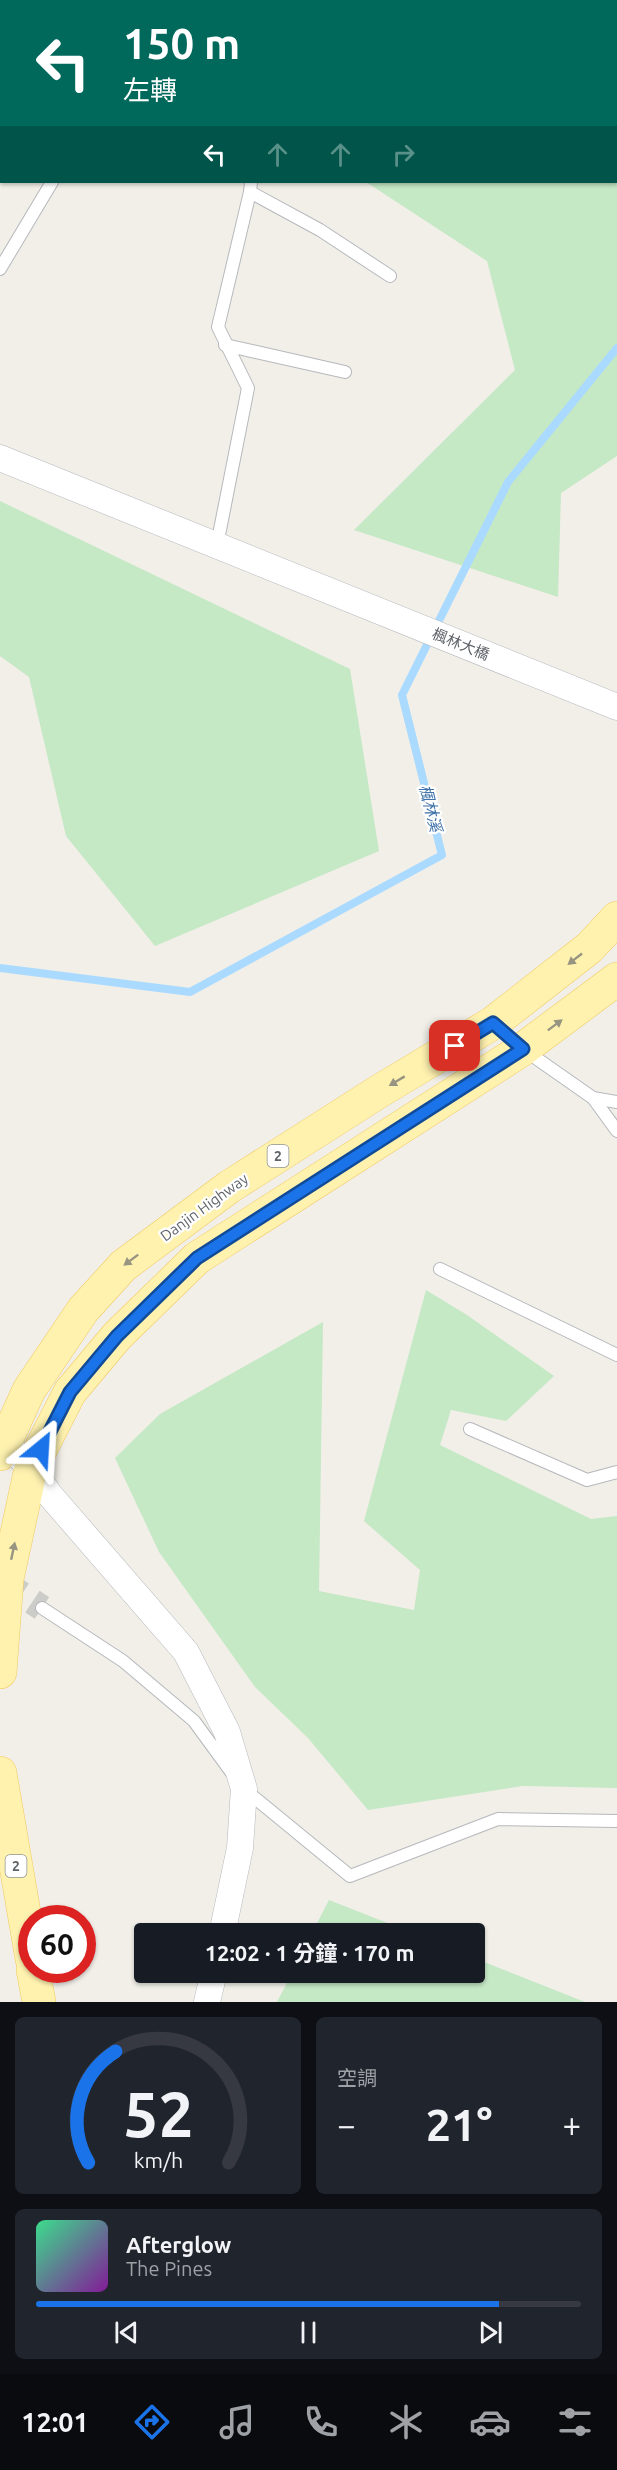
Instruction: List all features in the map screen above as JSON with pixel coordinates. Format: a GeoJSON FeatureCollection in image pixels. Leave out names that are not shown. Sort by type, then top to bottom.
{"type":"FeatureCollection","features":[{"type":"Feature","properties":{"kind":"main road","name":"Danjin Highway"},"geometry":{"type":"LineString","coordinates":[[2,1448],[29,1390],[83,1310],[123,1266],[229,1187],[378,1092],[493,1023],[589,948],[617,918]]}},
{"type":"Feature","properties":{"kind":"main road"},"geometry":{"type":"LineString","coordinates":[[0,1672],[7,1579],[31,1468],[70,1392],[117,1336],[197,1258],[523,1049],[617,979]]}},
{"type":"Feature","properties":{"kind":"main road","name":"2"},"geometry":{"type":"LineString","coordinates":[[0,1773],[23,1905]]}},
{"type":"Feature","properties":{"kind":"main road"},"geometry":{"type":"LineString","coordinates":[[35,1983],[39,2002]]}},
{"type":"Feature","properties":{"kind":"street","name":"楓林大橋"},"geometry":{"type":"LineString","coordinates":[[0,458],[617,707]]}},
{"type":"Feature","properties":{"kind":"street"},"geometry":{"type":"LineString","coordinates":[[2,1448],[31,1468],[49,1494],[186,1652],[227,1732],[244,1790],[240,1848],[224,1923]]}},
{"type":"Feature","properties":{"kind":"street"},"geometry":{"type":"LineString","coordinates":[[207,2002],[211,1983]]}},
{"type":"Feature","properties":{"kind":"lane"},"geometry":{"type":"LineString","coordinates":[[0,269],[51,183]]}},
{"type":"Feature","properties":{"kind":"lane"},"geometry":{"type":"LineString","coordinates":[[217,546],[248,388],[218,327],[250,187],[390,276]]}},
{"type":"Feature","properties":{"kind":"lane"},"geometry":{"type":"LineString","coordinates":[[225,345],[345,372]]}},
{"type":"Feature","properties":{"kind":"lane"},"geometry":{"type":"LineString","coordinates":[[493,1023],[523,1049],[593,1098],[617,1131]]}},
{"type":"Feature","properties":{"kind":"lane"},"geometry":{"type":"LineString","coordinates":[[593,1098],[617,1102]]}},
{"type":"Feature","properties":{"kind":"lane"},"geometry":{"type":"LineString","coordinates":[[440,1269],[617,1355]]}},
{"type":"Feature","properties":{"kind":"lane"},"geometry":{"type":"LineString","coordinates":[[470,1429],[587,1480],[617,1472]]}},
{"type":"Feature","properties":{"kind":"lane"},"geometry":{"type":"LineString","coordinates":[[42,1608],[123,1660],[194,1721],[244,1790],[350,1876],[498,1818],[617,1821]]}},
{"type":"Feature","properties":{"kind":"green space"},"geometry":{"type":"Polygon","coordinates":[[[368,183],[617,183],[617,456],[561,493],[558,597],[354,530],[515,370],[487,261],[368,183]]]}},
{"type":"Feature","properties":{"kind":"green space"},"geometry":{"type":"Polygon","coordinates":[[[0,501],[350,669],[379,851],[155,946],[66,836],[29,677],[0,656],[0,501]]]}},
{"type":"Feature","properties":{"kind":"green space"},"geometry":{"type":"Polygon","coordinates":[[[426,1290],[467,1315],[554,1376],[506,1421],[451,1410],[440,1445],[591,1519],[617,1516],[617,1788],[523,1786],[368,1810],[308,1738],[255,1687],[159,1552],[115,1458],[160,1414],[323,1322],[319,1591],[414,1610],[420,1570],[364,1521],[426,1290]]]}},
{"type":"Feature","properties":{"kind":"green space"},"geometry":{"type":"Polygon","coordinates":[[[329,1900],[388,1923],[317,1923],[329,1900]]]}},
{"type":"Feature","properties":{"kind":"green space"},"geometry":{"type":"Polygon","coordinates":[[[485,1962],[585,2002],[277,2002],[287,1983],[485,1983],[485,1962]]]}},
{"type":"Feature","properties":{"kind":"waterway","name":"楓林溪"},"geometry":{"type":"LineString","coordinates":[[0,968],[190,992],[442,855],[402,695],[508,482],[617,348]]}},
{"type":"Feature","properties":{"kind":"tunnel"},"geometry":{"type":"LineString","coordinates":[[0,1580],[42,1608]]}},
{"type":"Feature","properties":{"kind":"route"},"geometry":{"type":"LineString","coordinates":[[41,1449],[70,1392],[117,1336],[197,1258],[523,1049],[493,1023],[455,1046]]}}]}
